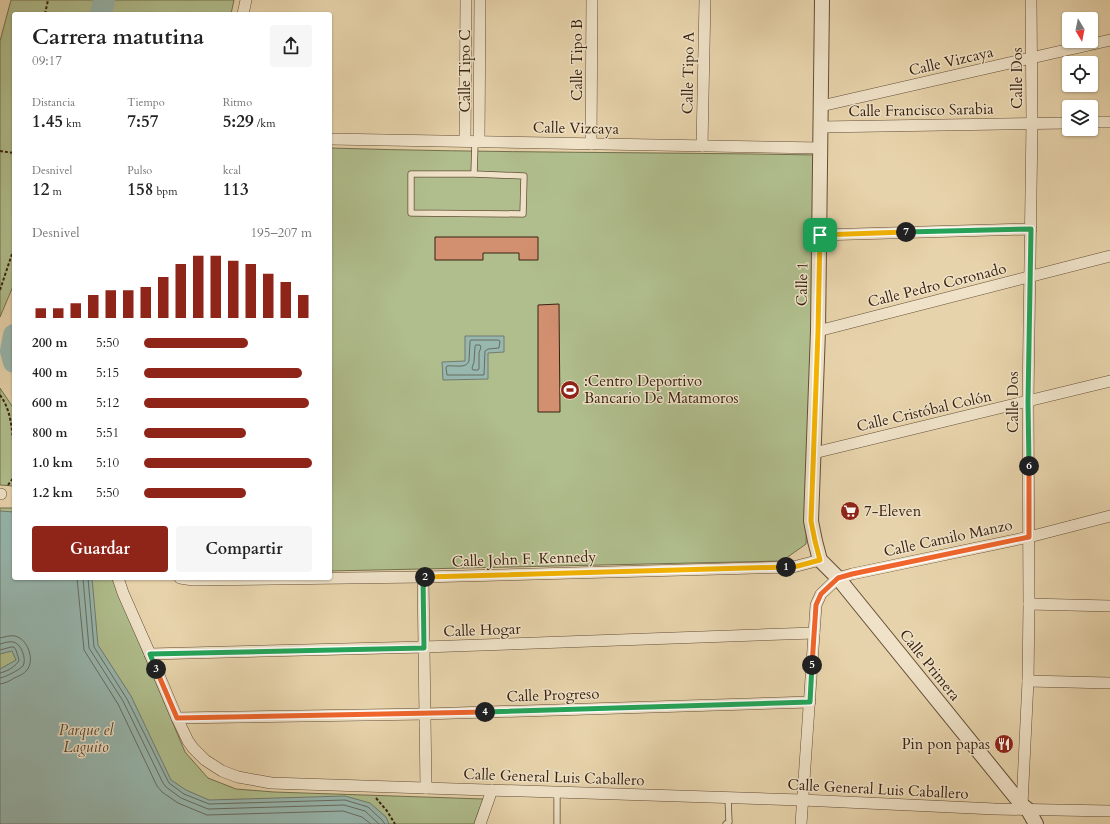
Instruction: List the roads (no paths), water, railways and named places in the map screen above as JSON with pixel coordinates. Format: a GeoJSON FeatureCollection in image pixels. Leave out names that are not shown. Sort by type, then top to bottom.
{"type":"FeatureCollection","features":[{"type":"Feature","properties":{"kind":"street"},"geometry":{"type":"LineString","coordinates":[[243,12],[246,0]]}},
{"type":"Feature","properties":{"kind":"street","name":"Calle Tipo C"},"geometry":{"type":"LineString","coordinates":[[466,0],[473,141]]}},
{"type":"Feature","properties":{"kind":"street","name":"Calle Tipo C"},"geometry":{"type":"LineString","coordinates":[[473,141],[480,0]]}},
{"type":"Feature","properties":{"kind":"street","name":"Calle Tipo B"},"geometry":{"type":"LineString","coordinates":[[591,144],[592,0]]}},
{"type":"Feature","properties":{"kind":"street","name":"Calle Tipo A"},"geometry":{"type":"LineString","coordinates":[[702,146],[705,0]]}},
{"type":"Feature","properties":{"kind":"street","name":"Calle 1"},"geometry":{"type":"LineString","coordinates":[[820,560],[811,521],[818,331],[822,0]]}},
{"type":"Feature","properties":{"kind":"street","name":"Calle Dos"},"geometry":{"type":"LineString","coordinates":[[1025,807],[1029,604],[1028,402],[1032,123],[1031,0]]}},
{"type":"Feature","properties":{"kind":"street","name":"Calle Vizcaya"},"geometry":{"type":"LineString","coordinates":[[821,106],[1110,40]]}},
{"type":"Feature","properties":{"kind":"street"},"geometry":{"type":"LineString","coordinates":[[1098,122],[1110,122]]}},
{"type":"Feature","properties":{"kind":"street","name":"Calle Francisco Sarabia"},"geometry":{"type":"LineString","coordinates":[[821,127],[1062,123]]}},
{"type":"Feature","properties":{"kind":"street","name":"Calle Vizcaya"},"geometry":{"type":"LineString","coordinates":[[332,139],[820,148]]}},
{"type":"Feature","properties":{"kind":"street"},"geometry":{"type":"LineString","coordinates":[[820,235],[1031,229]]}},
{"type":"Feature","properties":{"kind":"street","name":"Calle Pedro Coronado"},"geometry":{"type":"LineString","coordinates":[[818,331],[1110,256]]}},
{"type":"Feature","properties":{"kind":"street","name":"Calle Cristóbal Colón"},"geometry":{"type":"LineString","coordinates":[[814,453],[1110,381]]}},
{"type":"Feature","properties":{"kind":"street","name":"Calle Camilo Manzo"},"geometry":{"type":"LineString","coordinates":[[838,578],[1029,537],[1110,516]]}},
{"type":"Feature","properties":{"kind":"street","name":"Calle John F. Kennedy"},"geometry":{"type":"LineString","coordinates":[[332,578],[423,577],[794,567],[820,560]]}},
{"type":"Feature","properties":{"kind":"street","name":"Calle Primera"},"geometry":{"type":"LineString","coordinates":[[820,560],[838,578],[1025,807],[1036,824]]}},
{"type":"Feature","properties":{"kind":"street"},"geometry":{"type":"LineString","coordinates":[[423,577],[426,788]]}},
{"type":"Feature","properties":{"kind":"street"},"geometry":{"type":"LineString","coordinates":[[801,824],[816,605],[821,594],[838,578]]}},
{"type":"Feature","properties":{"kind":"street","name":"Calle General Luis Caballero"},"geometry":{"type":"LineString","coordinates":[[119,580],[188,741],[205,760],[222,771],[238,778],[272,783],[1110,811]]}},
{"type":"Feature","properties":{"kind":"street"},"geometry":{"type":"LineString","coordinates":[[1029,604],[1110,606]]}},
{"type":"Feature","properties":{"kind":"street","name":"Calle Hogar"},"geometry":{"type":"LineString","coordinates":[[150,654],[424,648],[814,632]]}},
{"type":"Feature","properties":{"kind":"street"},"geometry":{"type":"LineString","coordinates":[[1028,681],[1110,683]]}},
{"type":"Feature","properties":{"kind":"street","name":"Calle Progreso"},"geometry":{"type":"LineString","coordinates":[[177,718],[425,714],[810,702]]}},
{"type":"Feature","properties":{"kind":"street"},"geometry":{"type":"LineString","coordinates":[[480,824],[492,790]]}},
{"type":"Feature","properties":{"kind":"lane"},"geometry":{"type":"LineString","coordinates":[[473,141],[474,174]]}},
{"type":"Feature","properties":{"kind":"lane"},"geometry":{"type":"LineString","coordinates":[[411,174],[474,174],[524,176],[523,214],[411,214],[411,174]]}},
{"type":"Feature","properties":{"kind":"lane"},"geometry":{"type":"LineString","coordinates":[[557,792],[557,824]]}},
{"type":"Feature","properties":{"kind":"lane"},"geometry":{"type":"LineString","coordinates":[[726,824],[729,822],[728,798]]}},
{"type":"Feature","properties":{"kind":"water"},"geometry":{"type":"Polygon","coordinates":[[[465,336],[504,336],[504,352],[488,353],[488,379],[443,380],[442,362],[465,361],[465,336]]]}},
{"type":"Feature","properties":{"kind":"water","name":"Parque el Laguito"},"geometry":{"type":"Polygon","coordinates":[[[0,511],[12,512],[12,580],[92,580],[98,645],[131,696],[171,780],[186,790],[209,800],[345,796],[370,803],[386,817],[389,824],[0,824],[0,669],[16,660],[12,651],[0,654],[0,511]]]}},
{"type":"Feature","properties":{"kind":"waterway"},"geometry":{"type":"LineString","coordinates":[[101,12],[104,0]]}},
{"type":"Feature","properties":{"kind":"waterway"},"geometry":{"type":"LineString","coordinates":[[12,346],[12,355]]}},
{"type":"Feature","properties":{"kind":"place","name":":Centro Deportivo Bancario De Matamoros"},"geometry":{"type":"Point","coordinates":[570,390]}},
{"type":"Feature","properties":{"kind":"place","name":"7-Eleven"},"geometry":{"type":"Point","coordinates":[850,511]}},
{"type":"Feature","properties":{"kind":"place","name":"Pin pon papas"},"geometry":{"type":"Point","coordinates":[1004,744]}}]}
